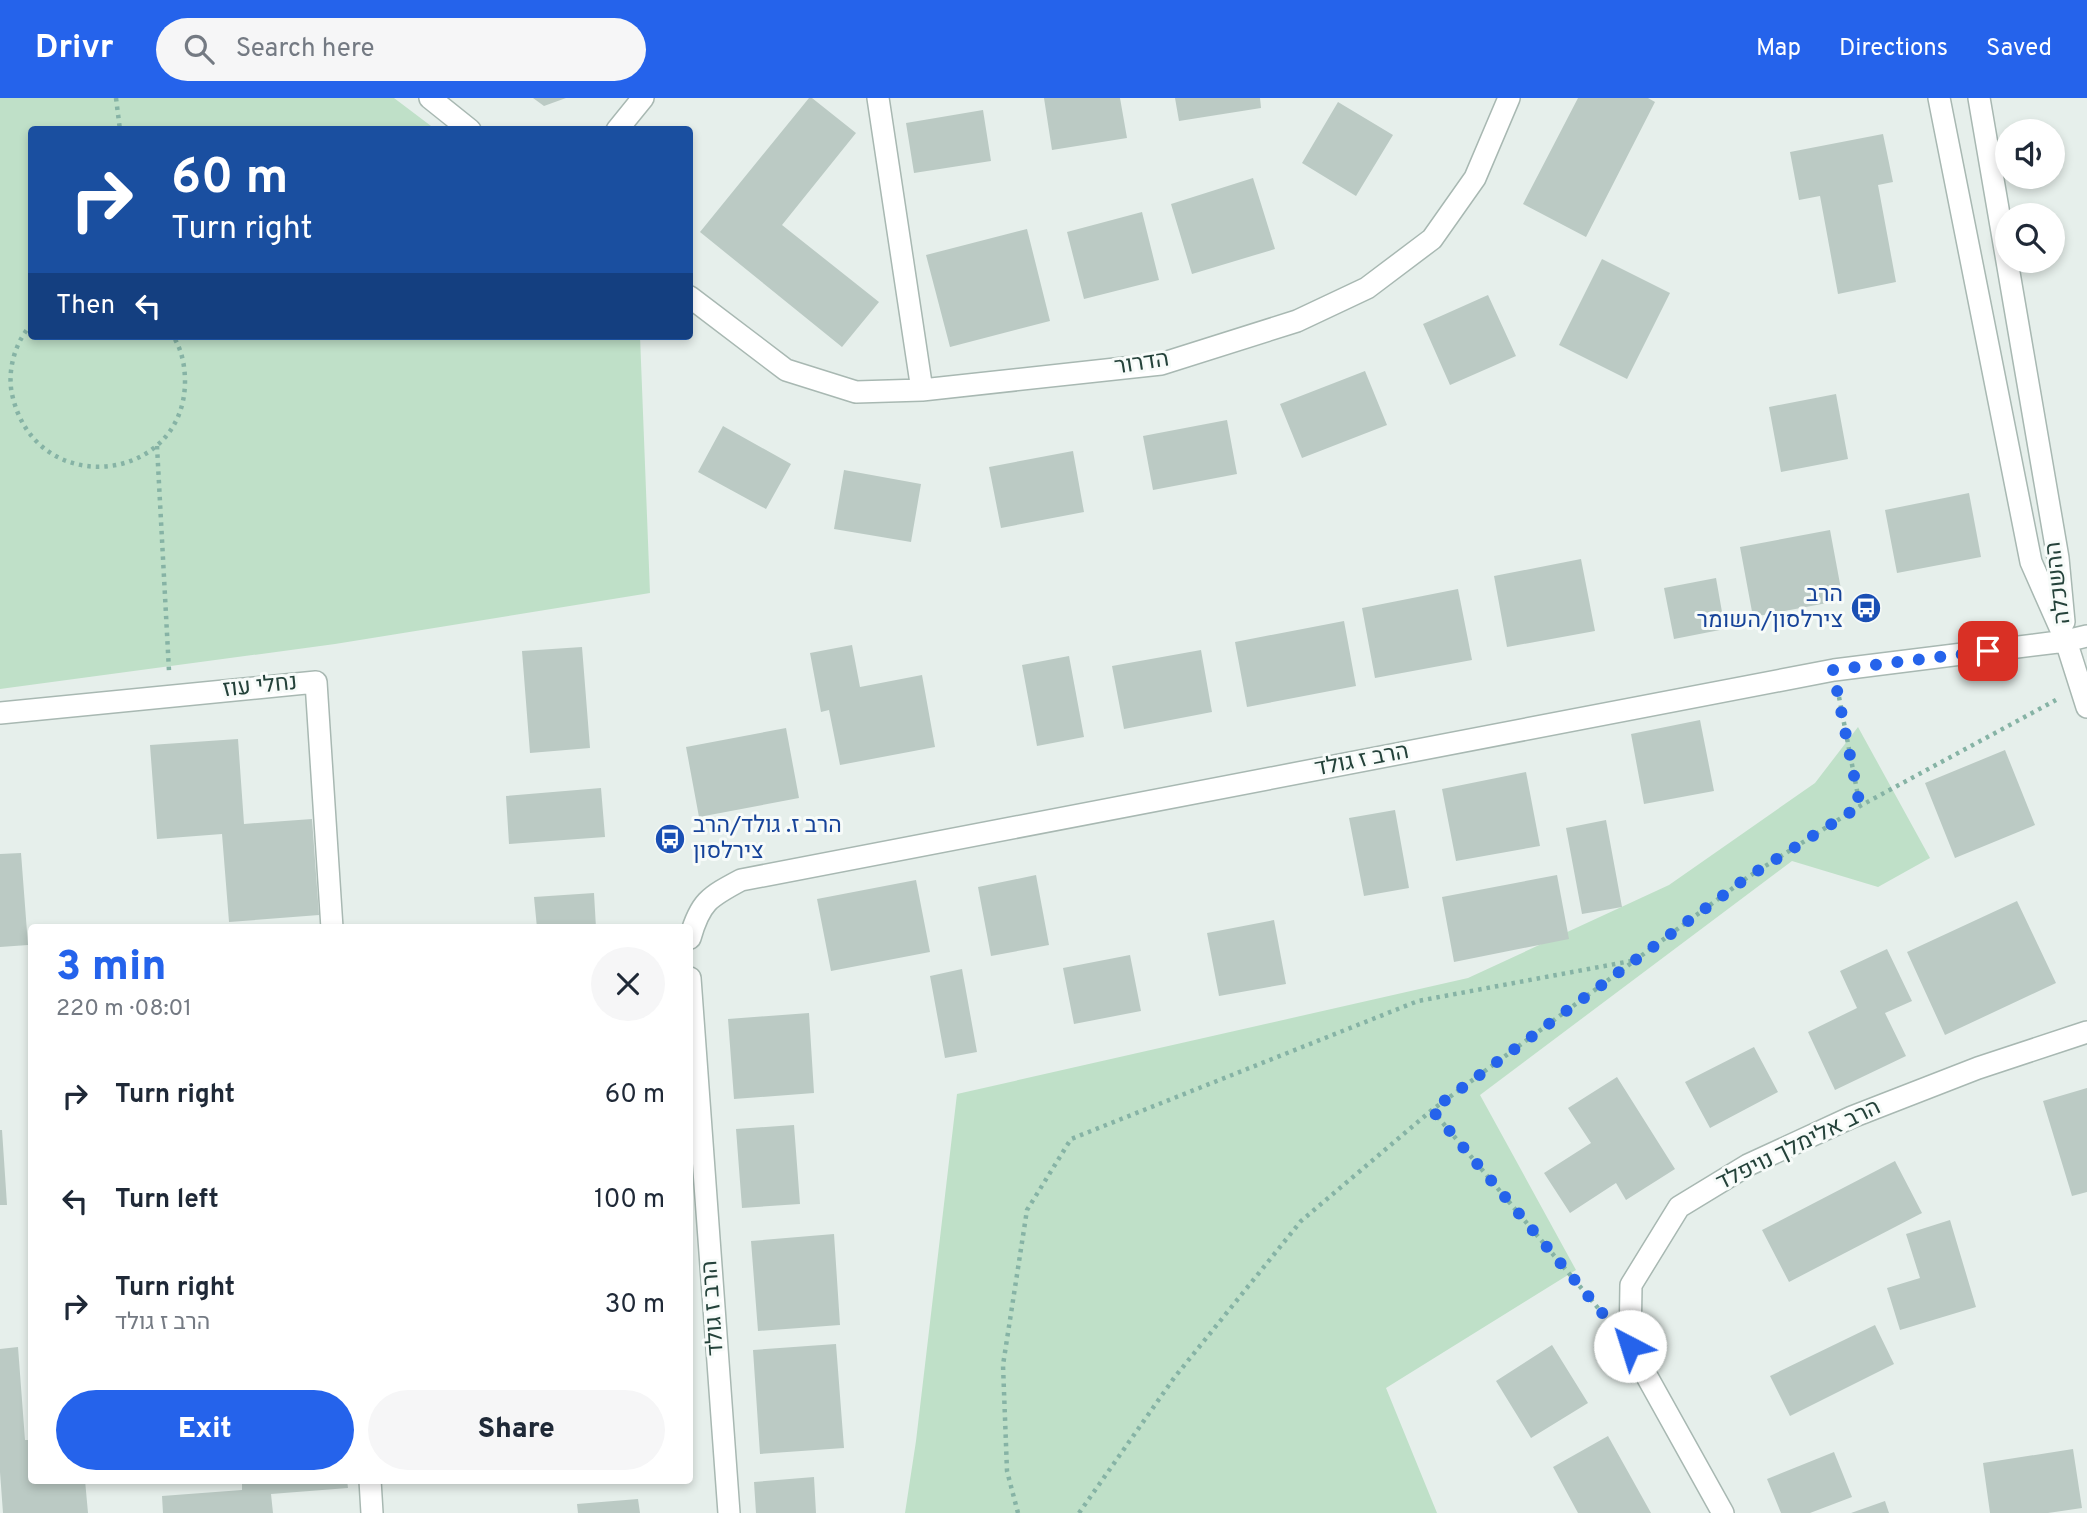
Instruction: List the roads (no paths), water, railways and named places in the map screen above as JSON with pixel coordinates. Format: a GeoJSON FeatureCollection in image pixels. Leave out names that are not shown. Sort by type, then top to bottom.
{"type":"FeatureCollection","features":[{"type":"Feature","properties":{"kind":"street"},"geometry":{"type":"LineString","coordinates":[[430,98],[465,126]]}},
{"type":"Feature","properties":{"kind":"street"},"geometry":{"type":"LineString","coordinates":[[620,126],[643,98]]}},
{"type":"Feature","properties":{"kind":"street"},"geometry":{"type":"LineString","coordinates":[[878,98],[922,390]]}},
{"type":"Feature","properties":{"kind":"street","name":"הדרור"},"geometry":{"type":"LineString","coordinates":[[693,300],[786,370],[856,392],[922,390],[1161,364],[1297,321],[1367,288],[1432,239],[1475,178],[1509,98]]}},
{"type":"Feature","properties":{"kind":"street","name":"ההשכלה"},"geometry":{"type":"LineString","coordinates":[[1939,98],[2031,562],[2066,641]]}},
{"type":"Feature","properties":{"kind":"street","name":"ההשכלה"},"geometry":{"type":"LineString","coordinates":[[1979,98],[2058,558],[2066,641]]}},
{"type":"Feature","properties":{"kind":"street","name":"הרב ז גולד"},"geometry":{"type":"LineString","coordinates":[[693,926],[696,915],[712,896],[741,880],[1833,670],[2066,641],[2087,635]]}},
{"type":"Feature","properties":{"kind":"street"},"geometry":{"type":"LineString","coordinates":[[2066,641],[2084,696]]}},
{"type":"Feature","properties":{"kind":"street","name":"נחלי עוז"},"geometry":{"type":"LineString","coordinates":[[0,713],[316,682],[332,924]]}},
{"type":"Feature","properties":{"kind":"street","name":"הרב ז גולד"},"geometry":{"type":"LineString","coordinates":[[693,1019],[729,1513]]}},
{"type":"Feature","properties":{"kind":"street","name":"הרב אלימלך נויפלד"},"geometry":{"type":"LineString","coordinates":[[1723,1513],[1630,1346],[1632,1285],[1679,1207],[1748,1165],[1852,1116],[1978,1068],[2087,1032]]}},
{"type":"Feature","properties":{"kind":"street"},"geometry":{"type":"LineString","coordinates":[[370,1484],[372,1513]]}},
{"type":"Feature","properties":{"kind":"place","name":"הרב צירלסון/השומר"},"geometry":{"type":"Point","coordinates":[1866,608]}},
{"type":"Feature","properties":{"kind":"place","name":"הרב ז. גולד/הרב צירלסון"},"geometry":{"type":"Point","coordinates":[670,839]}}]}
